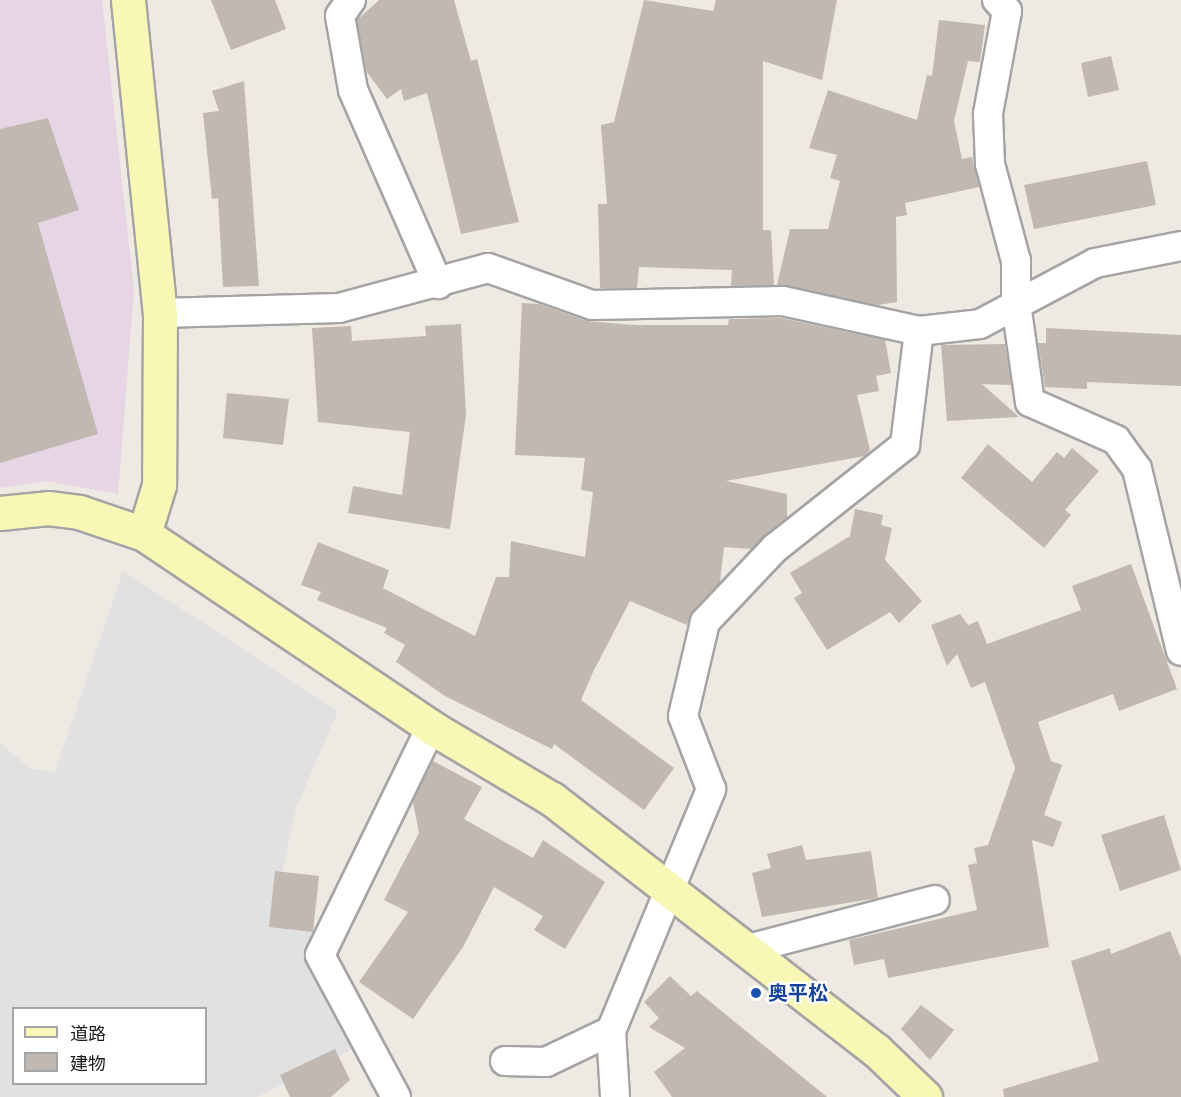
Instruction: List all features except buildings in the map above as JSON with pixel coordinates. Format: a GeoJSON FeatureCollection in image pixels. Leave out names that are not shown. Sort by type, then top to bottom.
{"type":"FeatureCollection","features":[{"type":"Feature","properties":{"kind":"street"},"geometry":{"type":"LineString","coordinates":[[128,0],[160,313],[159,485],[144,534]]}},
{"type":"Feature","properties":{"kind":"street"},"geometry":{"type":"LineString","coordinates":[[351,0],[340,16],[352,90],[438,284]]}},
{"type":"Feature","properties":{"kind":"street"},"geometry":{"type":"LineString","coordinates":[[1004,4],[988,114],[990,164],[1016,261],[1016,304],[1030,402],[1116,440],[1137,469],[1181,651]]}},
{"type":"Feature","properties":{"kind":"street"},"geometry":{"type":"LineString","coordinates":[[160,313],[339,308],[438,284],[488,268],[592,305],[783,301],[919,332],[980,324],[1095,263],[1181,246]]}},
{"type":"Feature","properties":{"kind":"street"},"geometry":{"type":"LineString","coordinates":[[615,1097],[611,1031],[672,890],[711,789],[683,716],[705,622],[775,548],[905,445],[919,332]]}},
{"type":"Feature","properties":{"kind":"street"},"geometry":{"type":"LineString","coordinates":[[0,513],[69,511],[144,534],[431,727],[552,799],[876,1050],[925,1097]]}},
{"type":"Feature","properties":{"kind":"street"},"geometry":{"type":"LineString","coordinates":[[396,1097],[320,955],[431,727]]}},
{"type":"Feature","properties":{"kind":"street"},"geometry":{"type":"LineString","coordinates":[[748,949],[935,900]]}},
{"type":"Feature","properties":{"kind":"street"},"geometry":{"type":"LineString","coordinates":[[505,1061],[546,1062],[611,1031]]}},
{"type":"Feature","properties":{"kind":"shaded area"},"geometry":{"type":"Polygon","coordinates":[[[0,0],[102,0],[134,290],[118,494],[46,481],[0,488],[0,0]]]}},
{"type":"Feature","properties":{"kind":"shaded area"},"geometry":{"type":"Polygon","coordinates":[[[123,571],[338,711],[296,807],[282,874],[367,1042],[257,1097],[0,1097],[0,743],[30,769],[55,772],[123,571]]]}},
{"type":"Feature","properties":{"kind":"place","name":"奥平松"},"geometry":{"type":"Point","coordinates":[756,993]}}]}
